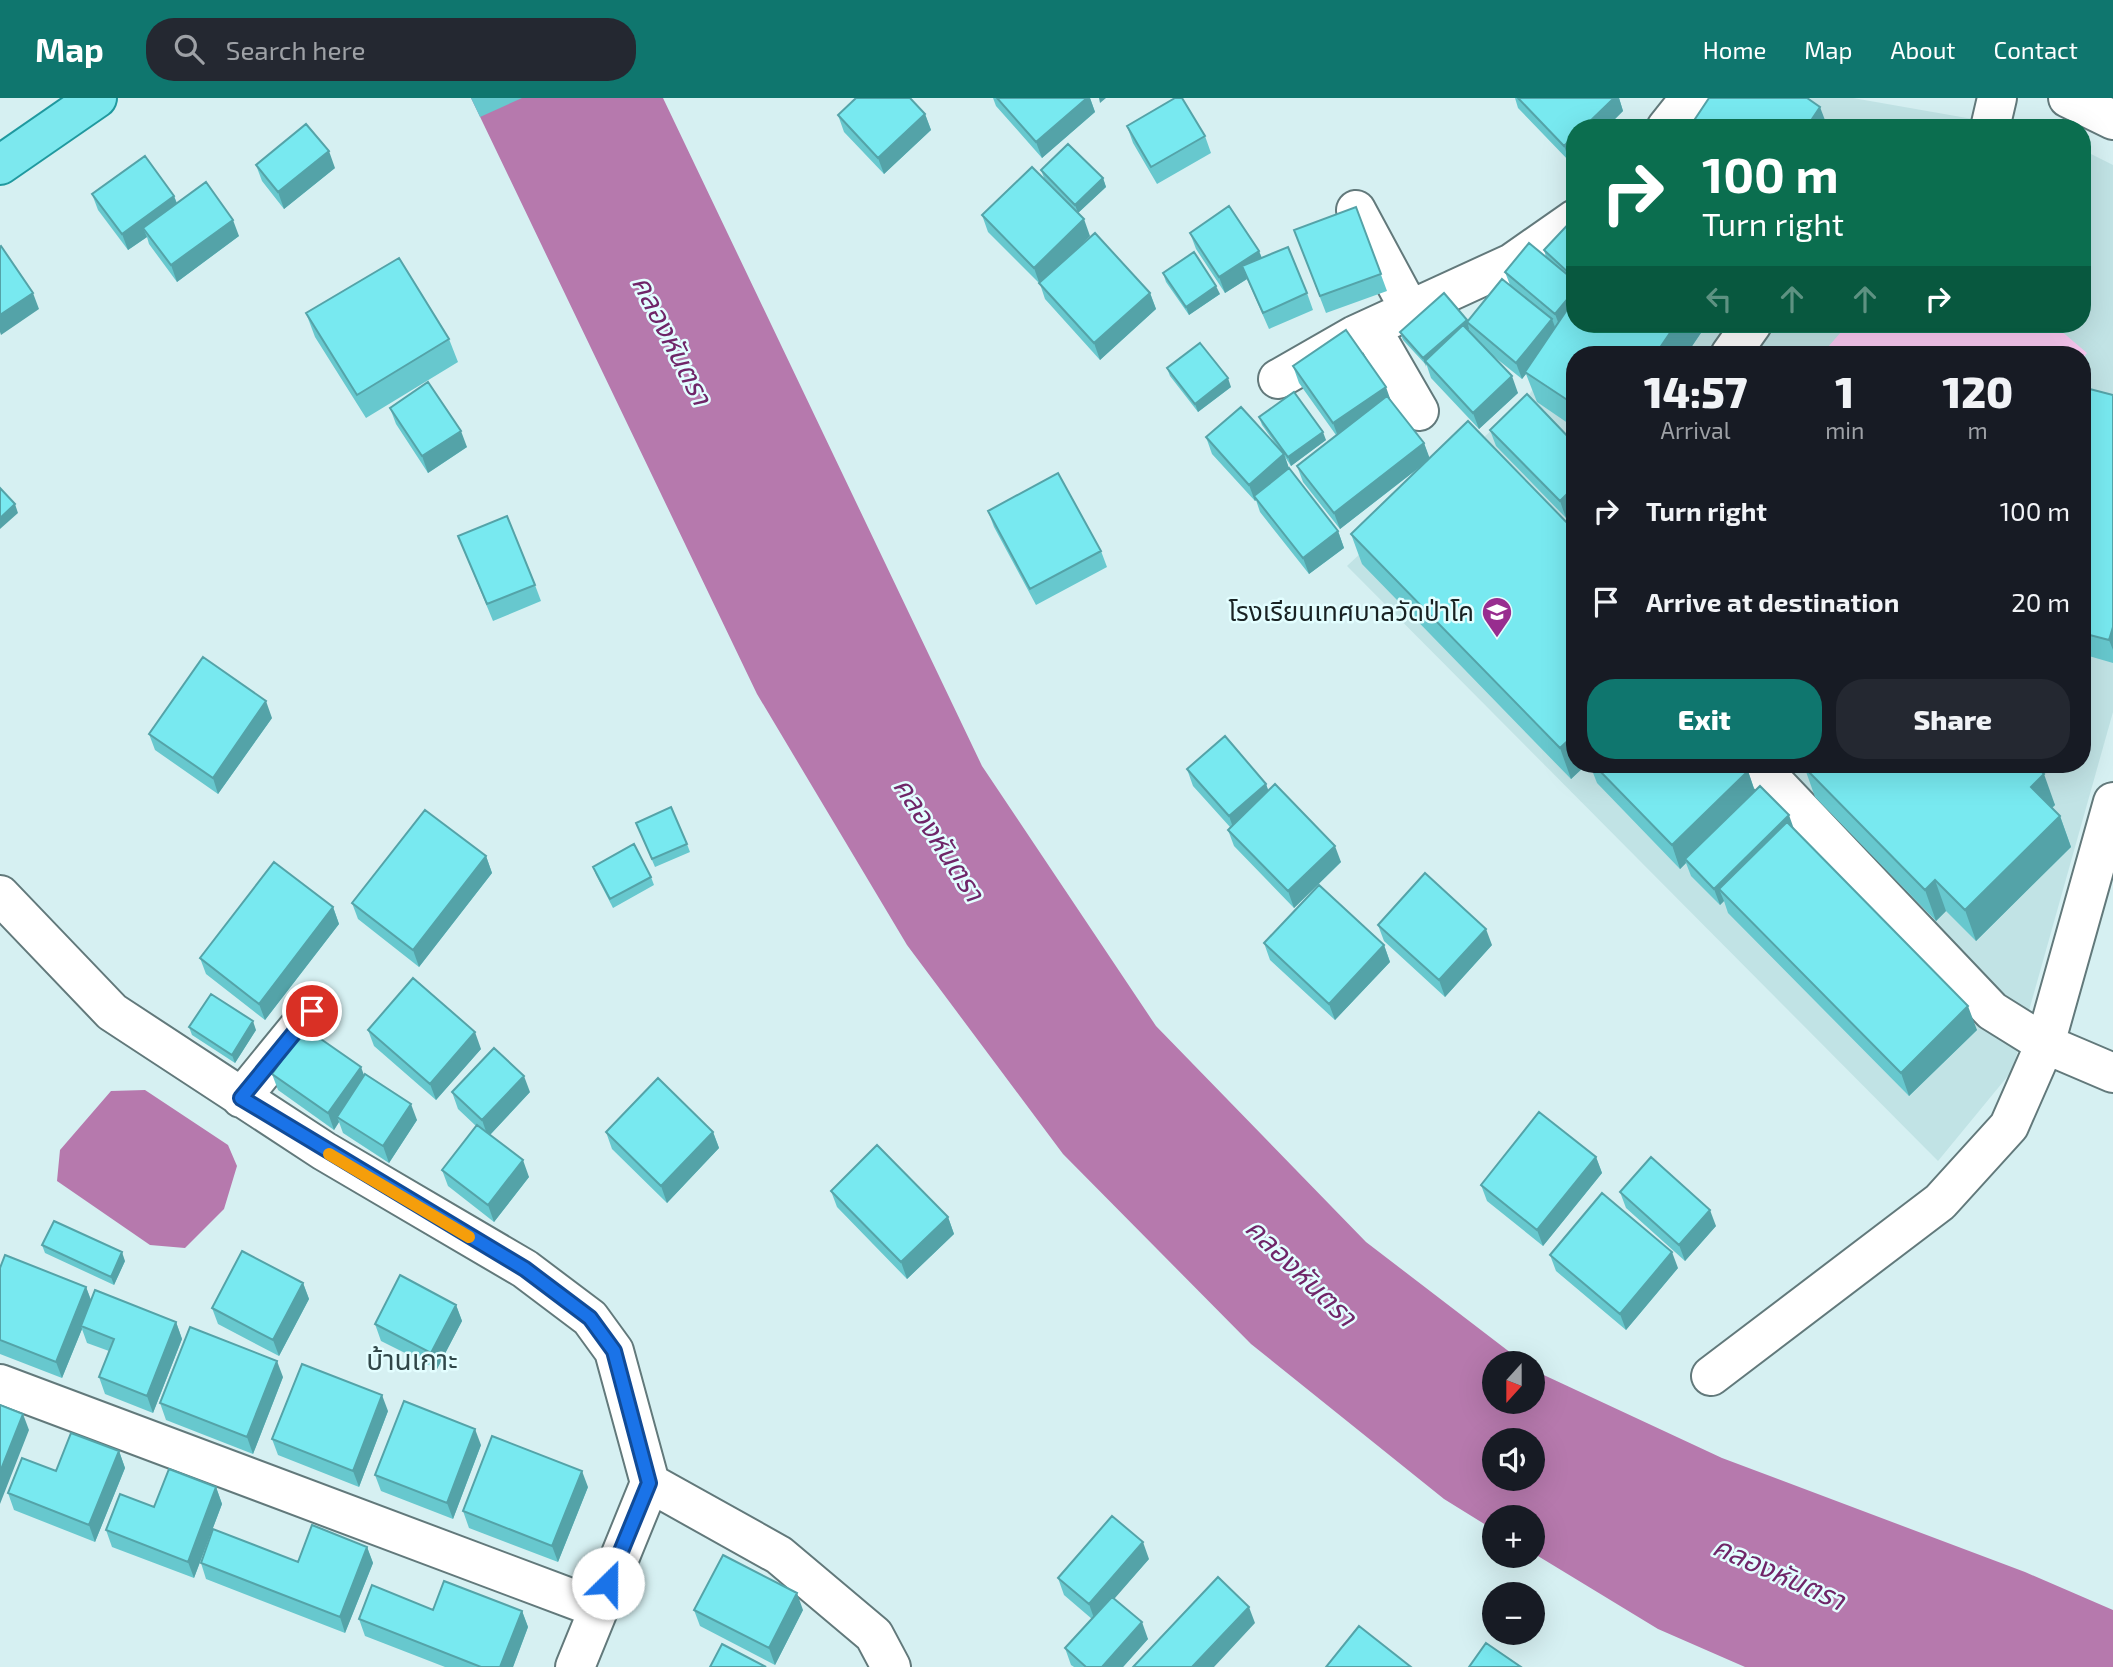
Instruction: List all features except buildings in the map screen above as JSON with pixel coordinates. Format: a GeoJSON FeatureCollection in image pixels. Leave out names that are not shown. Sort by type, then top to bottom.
{"type":"FeatureCollection","features":[{"type":"Feature","properties":{"kind":"main road"},"geometry":{"type":"LineString","coordinates":[[0,165],[97,98]]}},
{"type":"Feature","properties":{"kind":"street"},"geometry":{"type":"LineString","coordinates":[[1673,119],[1690,98]]}},
{"type":"Feature","properties":{"kind":"street"},"geometry":{"type":"LineString","coordinates":[[1992,119],[1997,98]]}},
{"type":"Feature","properties":{"kind":"street"},"geometry":{"type":"LineString","coordinates":[[2068,98],[2113,120]]}},
{"type":"Feature","properties":{"kind":"street"},"geometry":{"type":"LineString","coordinates":[[1356,210],[1411,312]]}},
{"type":"Feature","properties":{"kind":"street"},"geometry":{"type":"LineString","coordinates":[[1278,379],[1371,328],[1411,312],[1512,263],[1566,225]]}},
{"type":"Feature","properties":{"kind":"street"},"geometry":{"type":"LineString","coordinates":[[1371,328],[1419,411]]}},
{"type":"Feature","properties":{"kind":"street"},"geometry":{"type":"LineString","coordinates":[[1766,773],[1992,1011],[2045,1044],[2113,1073]]}},
{"type":"Feature","properties":{"kind":"street"},"geometry":{"type":"LineString","coordinates":[[1712,1376],[1940,1202],[2009,1126],[2045,1044],[2113,802]]}},
{"type":"Feature","properties":{"kind":"street"},"geometry":{"type":"LineString","coordinates":[[0,895],[112,1012],[241,1098],[525,1269],[590,1318],[614,1351],[649,1483],[575,1667]]}},
{"type":"Feature","properties":{"kind":"street"},"geometry":{"type":"LineString","coordinates":[[241,1098],[312,1011]]}},
{"type":"Feature","properties":{"kind":"street"},"geometry":{"type":"LineString","coordinates":[[0,1384],[597,1608]]}},
{"type":"Feature","properties":{"kind":"street"},"geometry":{"type":"LineString","coordinates":[[649,1483],[779,1555],[874,1635],[891,1667]]}},
{"type":"Feature","properties":{"kind":"shaded area"},"geometry":{"type":"Polygon","coordinates":[[[1722,98],[1853,98],[1973,119],[1704,119],[1722,98]]]}},
{"type":"Feature","properties":{"kind":"shaded area","name":"โรงเรียนเทศบาลวัดป่าโค"},"geometry":{"type":"Polygon","coordinates":[[[2091,154],[2113,165],[2113,712],[2012,1071],[1938,1161],[1347,566],[1529,395],[1571,333],[2091,333],[2091,154]]]}},
{"type":"Feature","properties":{"kind":"shaded area"},"geometry":{"type":"Polygon","coordinates":[[[1840,333],[2064,333],[2079,346],[1829,346],[1840,333]]]}},
{"type":"Feature","properties":{"kind":"water","name":"คลองหันตรา"},"geometry":{"type":"Polygon","coordinates":[[[471,98],[663,98],[982,766],[1156,1026],[1366,1242],[1508,1351],[1482,1351],[1482,1414],[1545,1414],[1545,1376],[1722,1458],[2025,1572],[2113,1610],[2113,1667],[1745,1667],[1658,1629],[1545,1560],[1545,1505],[1482,1505],[1482,1523],[1444,1499],[1251,1344],[1063,1154],[907,945],[757,694],[471,98]]]}},
{"type":"Feature","properties":{"kind":"water"},"geometry":{"type":"Polygon","coordinates":[[[145,1090],[228,1145],[237,1166],[224,1209],[185,1248],[150,1245],[57,1181],[60,1150],[111,1091],[145,1090]]]}},
{"type":"Feature","properties":{"kind":"slow traffic"},"geometry":{"type":"LineString","coordinates":[[329,1154],[469,1237]]}},
{"type":"Feature","properties":{"kind":"place","name":"โรงเรียนเทศบาลวัดป่าโค"},"geometry":{"type":"Point","coordinates":[1497,639]}},
{"type":"Feature","properties":{"kind":"district","name":"บ้านเกาะ"},"geometry":{"type":"Point","coordinates":[412,1360]}},
{"type":"Feature","properties":{"kind":"route"},"geometry":{"type":"LineString","coordinates":[[312,1011],[241,1098],[324,1151],[525,1269],[590,1318],[614,1351],[649,1483],[608,1583]]}}]}
